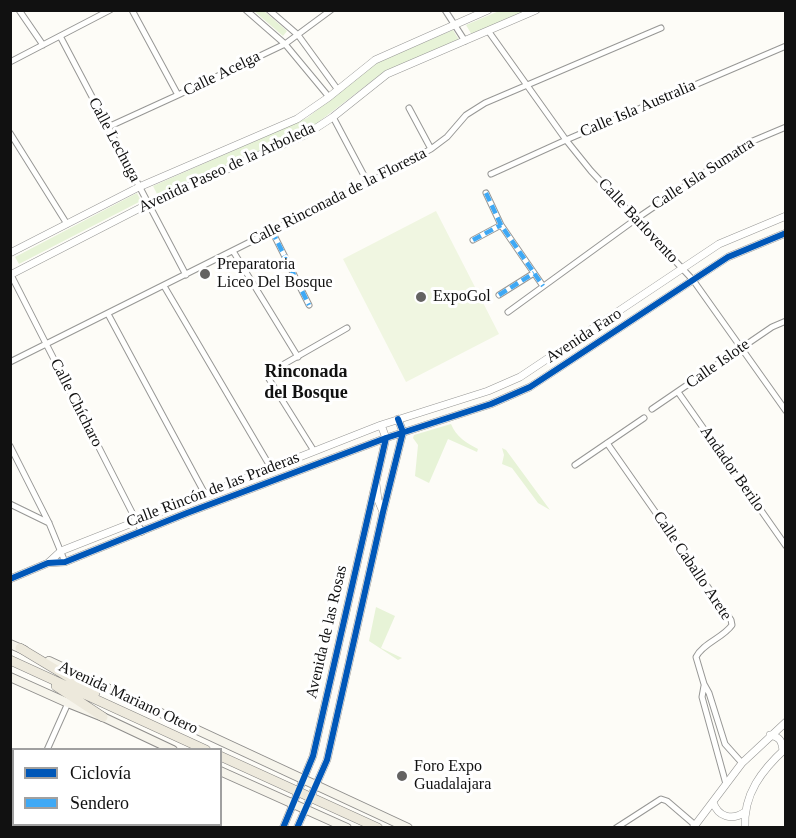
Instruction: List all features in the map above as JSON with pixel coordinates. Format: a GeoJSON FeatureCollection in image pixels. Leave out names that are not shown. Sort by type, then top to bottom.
{"type":"FeatureCollection","features":[{"type":"Feature","properties":{"kind":"main road","name":"Avenida Mariano Otero"},"geometry":{"type":"LineString","coordinates":[[10,644],[408,828]]}},
{"type":"Feature","properties":{"kind":"main road"},"geometry":{"type":"LineString","coordinates":[[20,648],[130,715]]}},
{"type":"Feature","properties":{"kind":"main road","name":"Avenida Mariano Otero"},"geometry":{"type":"LineString","coordinates":[[10,660],[202,748]]}},
{"type":"Feature","properties":{"kind":"main road"},"geometry":{"type":"LineString","coordinates":[[31,670],[103,717]]}},
{"type":"Feature","properties":{"kind":"main road","name":"Avenida Mariano Otero"},"geometry":{"type":"LineString","coordinates":[[10,677],[170,748]]}},
{"type":"Feature","properties":{"kind":"main road"},"geometry":{"type":"LineString","coordinates":[[222,757],[378,828]]}},
{"type":"Feature","properties":{"kind":"main road"},"geometry":{"type":"LineString","coordinates":[[222,772],[347,828]]}},
{"type":"Feature","properties":{"kind":"street"},"geometry":{"type":"LineString","coordinates":[[20,10],[43,45]]}},
{"type":"Feature","properties":{"kind":"street"},"geometry":{"type":"LineString","coordinates":[[10,62],[110,10]]}},
{"type":"Feature","properties":{"kind":"street"},"geometry":{"type":"LineString","coordinates":[[132,10],[178,95]]}},
{"type":"Feature","properties":{"kind":"street"},"geometry":{"type":"LineString","coordinates":[[246,10],[285,44],[329,97]]}},
{"type":"Feature","properties":{"kind":"street"},"geometry":{"type":"LineString","coordinates":[[269,10],[298,35],[338,90]]}},
{"type":"Feature","properties":{"kind":"street","name":"Calle Acelga"},"geometry":{"type":"LineString","coordinates":[[108,127],[285,44],[331,10]]}},
{"type":"Feature","properties":{"kind":"street"},"geometry":{"type":"LineString","coordinates":[[446,10],[465,41]]}},
{"type":"Feature","properties":{"kind":"street","name":"Avenida Paseo de la Arboleda"},"geometry":{"type":"LineString","coordinates":[[10,253],[139,187],[297,119],[375,60],[488,10]]}},
{"type":"Feature","properties":{"kind":"street","name":"Avenida Paseo de la Arboleda"},"geometry":{"type":"LineString","coordinates":[[11,274],[148,204],[307,134],[333,117],[387,74],[536,10]]}},
{"type":"Feature","properties":{"kind":"street","name":"Calle Rinconada de la Floresta"},"geometry":{"type":"LineString","coordinates":[[10,363],[368,183],[431,148],[447,137],[466,114],[486,103],[661,28]]}},
{"type":"Feature","properties":{"kind":"street","name":"Calle Barlovento"},"geometry":{"type":"LineString","coordinates":[[489,32],[566,140],[591,171],[693,280],[783,403],[786,411]]}},
{"type":"Feature","properties":{"kind":"street","name":"Calle Lechuga"},"geometry":{"type":"LineString","coordinates":[[60,36],[186,275]]}},
{"type":"Feature","properties":{"kind":"street","name":"Calle Isla Australia"},"geometry":{"type":"LineString","coordinates":[[491,174],[786,46]]}},
{"type":"Feature","properties":{"kind":"street"},"geometry":{"type":"LineString","coordinates":[[409,108],[431,148]]}},
{"type":"Feature","properties":{"kind":"street"},"geometry":{"type":"LineString","coordinates":[[333,117],[368,183]]}},
{"type":"Feature","properties":{"kind":"street","name":"Calle Isla Sumatra"},"geometry":{"type":"LineString","coordinates":[[508,312],[636,219],[748,143],[786,127]]}},
{"type":"Feature","properties":{"kind":"street"},"geometry":{"type":"LineString","coordinates":[[10,133],[67,224]]}},
{"type":"Feature","properties":{"kind":"street"},"geometry":{"type":"LineString","coordinates":[[486,193],[501,225],[543,286]]}},
{"type":"Feature","properties":{"kind":"street","name":"Avenida Faro"},"geometry":{"type":"LineString","coordinates":[[381,425],[488,391],[520,377],[724,241],[786,216]]}},
{"type":"Feature","properties":{"kind":"street"},"geometry":{"type":"LineString","coordinates":[[473,240],[501,225]]}},
{"type":"Feature","properties":{"kind":"street"},"geometry":{"type":"LineString","coordinates":[[272,231],[309,304]]}},
{"type":"Feature","properties":{"kind":"street","name":"Avenida Faro"},"geometry":{"type":"LineString","coordinates":[[386,438],[491,404],[530,387],[728,257],[786,233]]}},
{"type":"Feature","properties":{"kind":"street"},"geometry":{"type":"LineString","coordinates":[[234,251],[298,357]]}},
{"type":"Feature","properties":{"kind":"street"},"geometry":{"type":"LineString","coordinates":[[499,296],[534,273]]}},
{"type":"Feature","properties":{"kind":"street","name":"Calle Chícharo"},"geometry":{"type":"LineString","coordinates":[[11,274],[141,532]]}},
{"type":"Feature","properties":{"kind":"street"},"geometry":{"type":"LineString","coordinates":[[164,286],[271,468]]}},
{"type":"Feature","properties":{"kind":"street"},"geometry":{"type":"LineString","coordinates":[[108,314],[205,494]]}},
{"type":"Feature","properties":{"kind":"street","name":"Calle Islote"},"geometry":{"type":"LineString","coordinates":[[652,409],[772,327],[786,321]]}},
{"type":"Feature","properties":{"kind":"street"},"geometry":{"type":"LineString","coordinates":[[314,451],[269,380],[269,375],[272,371],[347,328]]}},
{"type":"Feature","properties":{"kind":"street","name":"Andador Berilo"},"geometry":{"type":"LineString","coordinates":[[678,392],[786,546]]}},
{"type":"Feature","properties":{"kind":"street"},"geometry":{"type":"LineString","coordinates":[[575,465],[644,418]]}},
{"type":"Feature","properties":{"kind":"street"},"geometry":{"type":"LineString","coordinates":[[398,419],[403,432]]}},
{"type":"Feature","properties":{"kind":"street"},"geometry":{"type":"LineString","coordinates":[[381,425],[386,438]]}},
{"type":"Feature","properties":{"kind":"street","name":"Calle Rincón de las Praderas"},"geometry":{"type":"LineString","coordinates":[[48,564],[61,551],[381,425]]}},
{"type":"Feature","properties":{"kind":"street","name":"Avenida de las Rosas"},"geometry":{"type":"LineString","coordinates":[[297,828],[327,760],[403,432]]}},
{"type":"Feature","properties":{"kind":"street","name":"Avenida de las Rosas"},"geometry":{"type":"LineString","coordinates":[[283,828],[313,756],[386,438]]}},
{"type":"Feature","properties":{"kind":"street","name":"Calle Rincón de las Praderas"},"geometry":{"type":"LineString","coordinates":[[10,579],[48,564],[65,562],[386,438]]}},
{"type":"Feature","properties":{"kind":"street","name":"Calle Caballo Arete"},"geometry":{"type":"LineString","coordinates":[[607,443],[731,620],[732,625],[728,630],[697,654],[697,660],[724,744],[742,762]]}},
{"type":"Feature","properties":{"kind":"street"},"geometry":{"type":"LineString","coordinates":[[10,446],[49,522],[65,562]]}},
{"type":"Feature","properties":{"kind":"street"},"geometry":{"type":"LineString","coordinates":[[376,479],[378,500],[383,512]]}},
{"type":"Feature","properties":{"kind":"street"},"geometry":{"type":"LineString","coordinates":[[10,504],[49,522]]}},
{"type":"Feature","properties":{"kind":"street","name":"Calle Caballo Arete"},"geometry":{"type":"LineString","coordinates":[[704,684],[702,697],[726,784]]}},
{"type":"Feature","properties":{"kind":"street"},"geometry":{"type":"LineString","coordinates":[[48,748],[68,704]]}},
{"type":"Feature","properties":{"kind":"street"},"geometry":{"type":"LineString","coordinates":[[616,828],[661,799],[667,801],[694,826],[742,762],[786,722]]}},
{"type":"Feature","properties":{"kind":"street"},"geometry":{"type":"LineString","coordinates":[[745,828],[744,812],[750,793],[761,774],[784,749],[780,739],[770,735]]}},
{"type":"Feature","properties":{"kind":"street"},"geometry":{"type":"LineString","coordinates":[[713,801],[717,811],[726,816],[736,817],[744,812]]}},
{"type":"Feature","properties":{"kind":"green space"},"geometry":{"type":"Polygon","coordinates":[[[254,11],[264,11],[287,31],[283,36],[254,11]]]}},
{"type":"Feature","properties":{"kind":"green space"},"geometry":{"type":"Polygon","coordinates":[[[499,11],[528,11],[472,35],[466,25],[499,11]]]}},
{"type":"Feature","properties":{"kind":"green space"},"geometry":{"type":"Polygon","coordinates":[[[453,30],[459,40],[385,71],[308,130],[157,194],[153,186],[307,118],[378,62],[453,30]]]}},
{"type":"Feature","properties":{"kind":"green space"},"geometry":{"type":"Polygon","coordinates":[[[137,193],[141,201],[19,264],[15,257],[137,193]]]}},
{"type":"Feature","properties":{"kind":"green space","name":"ExpoGol"},"geometry":{"type":"Polygon","coordinates":[[[436,211],[499,334],[406,382],[343,259],[436,211]]]}},
{"type":"Feature","properties":{"kind":"green space"},"geometry":{"type":"Polygon","coordinates":[[[451,424],[459,436],[478,449],[477,452],[448,439],[429,483],[415,476],[418,445],[413,438],[414,435],[451,424]]]}},
{"type":"Feature","properties":{"kind":"green space"},"geometry":{"type":"Polygon","coordinates":[[[502,448],[506,450],[550,510],[538,503],[512,468],[502,464],[504,455],[502,448]]]}},
{"type":"Feature","properties":{"kind":"green space"},"geometry":{"type":"Polygon","coordinates":[[[376,607],[395,616],[381,648],[402,658],[398,660],[369,641],[376,607]]]}},
{"type":"Feature","properties":{"kind":"marked path"},"geometry":{"type":"LineString","coordinates":[[486,193],[501,225],[543,286]]}},
{"type":"Feature","properties":{"kind":"marked path"},"geometry":{"type":"LineString","coordinates":[[473,240],[501,225]]}},
{"type":"Feature","properties":{"kind":"marked path"},"geometry":{"type":"LineString","coordinates":[[272,231],[309,305]]}},
{"type":"Feature","properties":{"kind":"marked path"},"geometry":{"type":"LineString","coordinates":[[499,295],[534,273]]}},
{"type":"Feature","properties":{"kind":"cycle path"},"geometry":{"type":"LineString","coordinates":[[10,579],[48,563],[65,562],[386,438],[491,404],[530,387],[728,257],[786,233]]}},
{"type":"Feature","properties":{"kind":"cycle path"},"geometry":{"type":"LineString","coordinates":[[297,828],[327,760],[403,432],[398,419]]}},
{"type":"Feature","properties":{"kind":"cycle path"},"geometry":{"type":"LineString","coordinates":[[283,828],[313,756],[386,438]]}},
{"type":"Feature","properties":{"kind":"place","name":"Preparatoria Liceo Del Bosque"},"geometry":{"type":"Point","coordinates":[205,274]}},
{"type":"Feature","properties":{"kind":"place","name":"ExpoGol"},"geometry":{"type":"Point","coordinates":[421,297]}},
{"type":"Feature","properties":{"kind":"place","name":"Foro Expo Guadalajara"},"geometry":{"type":"Point","coordinates":[402,776]}},
{"type":"Feature","properties":{"kind":"district","name":"Rinconada del Bosque"},"geometry":{"type":"Point","coordinates":[306,382]}}]}
